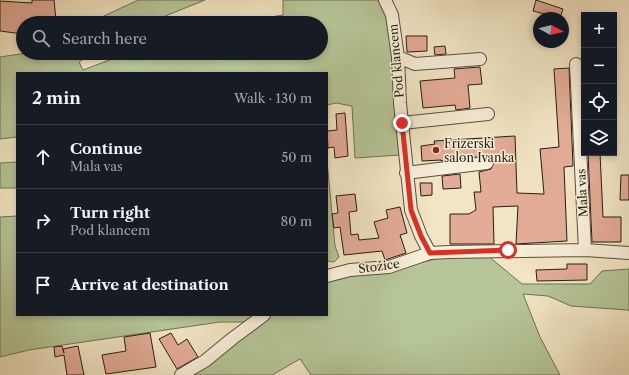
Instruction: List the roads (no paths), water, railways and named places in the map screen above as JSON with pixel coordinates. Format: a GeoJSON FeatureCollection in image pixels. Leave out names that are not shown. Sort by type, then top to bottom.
{"type":"FeatureCollection","features":[{"type":"Feature","properties":{"kind":"street","name":"Pod klancem"},"geometry":{"type":"LineString","coordinates":[[385,0],[392,15],[398,57],[406,173],[411,210],[421,236],[430,253]]}},
{"type":"Feature","properties":{"kind":"street"},"geometry":{"type":"LineString","coordinates":[[398,57],[415,64],[480,59]]}},
{"type":"Feature","properties":{"kind":"street","name":"Mala vas"},"geometry":{"type":"LineString","coordinates":[[576,64],[585,250]]}},
{"type":"Feature","properties":{"kind":"street"},"geometry":{"type":"LineString","coordinates":[[402,123],[488,114]]}},
{"type":"Feature","properties":{"kind":"street"},"geometry":{"type":"LineString","coordinates":[[406,173],[487,163]]}},
{"type":"Feature","properties":{"kind":"street"},"geometry":{"type":"LineString","coordinates":[[430,253],[585,250],[629,253]]}},
{"type":"Feature","properties":{"kind":"street","name":"Stožice"},"geometry":{"type":"LineString","coordinates":[[328,276],[350,270],[389,266],[430,253]]}},
{"type":"Feature","properties":{"kind":"street"},"geometry":{"type":"LineString","coordinates":[[181,375],[205,361],[263,316]]}},
{"type":"Feature","properties":{"kind":"place","name":"Frizerski salon Ivanka"},"geometry":{"type":"Point","coordinates":[436,150]}}]}
